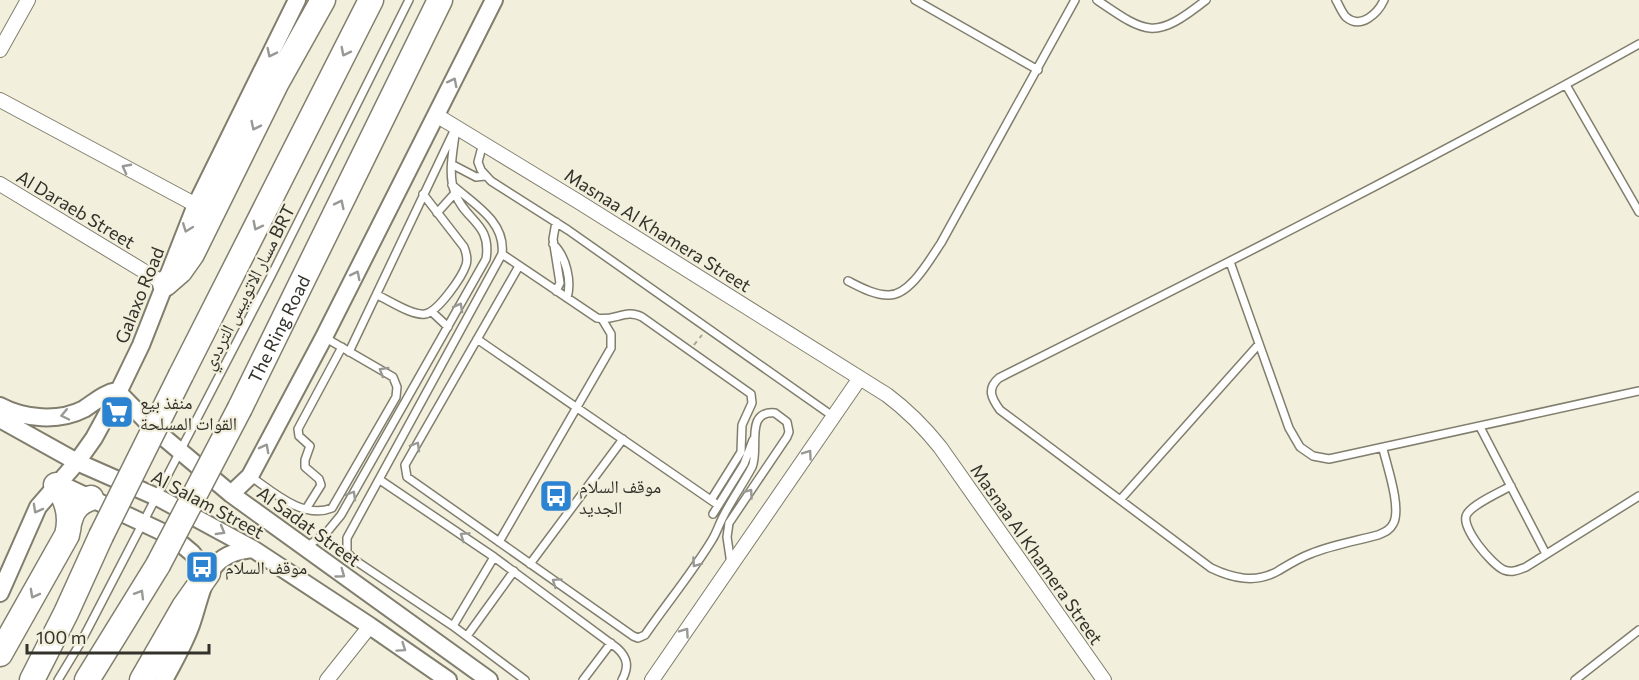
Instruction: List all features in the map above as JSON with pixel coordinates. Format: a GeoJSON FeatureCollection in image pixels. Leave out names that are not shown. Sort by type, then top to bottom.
{"type":"FeatureCollection","features":[{"type":"Feature","properties":{"kind":"highway"},"geometry":{"type":"LineString","coordinates":[[165,284],[180,271],[192,254],[276,84],[323,0]]}},
{"type":"Feature","properties":{"kind":"highway"},"geometry":{"type":"LineString","coordinates":[[32,680],[181,375],[371,0]]}},
{"type":"Feature","properties":{"kind":"highway","name":"The Ring Road"},"geometry":{"type":"LineString","coordinates":[[87,680],[158,565],[240,408],[440,0]]}},
{"type":"Feature","properties":{"kind":"highway"},"geometry":{"type":"LineString","coordinates":[[57,484],[64,497],[70,520]]}},
{"type":"Feature","properties":{"kind":"highway"},"geometry":{"type":"LineString","coordinates":[[0,654],[64,542],[72,513],[80,503],[91,498]]}},
{"type":"Feature","properties":{"kind":"highway"},"geometry":{"type":"LineString","coordinates":[[142,680],[184,607],[208,573]]}},
{"type":"Feature","properties":{"kind":"street"},"geometry":{"type":"LineString","coordinates":[[0,48],[28,0]]}},
{"type":"Feature","properties":{"kind":"street","name":"Galaxo Road"},"geometry":{"type":"LineString","coordinates":[[0,593],[34,514],[42,500],[77,462],[94,438],[141,345],[196,205],[297,0]]}},
{"type":"Feature","properties":{"kind":"street"},"geometry":{"type":"LineString","coordinates":[[231,494],[250,476],[324,337],[494,0]]}},
{"type":"Feature","properties":{"kind":"street"},"geometry":{"type":"LineString","coordinates":[[0,100],[196,205]]}},
{"type":"Feature","properties":{"kind":"street","name":"Masnaa Al Khamera Street"},"geometry":{"type":"LineString","coordinates":[[436,115],[483,142],[860,378],[906,410],[930,434],[1104,680]]}},
{"type":"Feature","properties":{"kind":"street","name":"Al Daraeb Street"},"geometry":{"type":"LineString","coordinates":[[0,184],[165,284]]}},
{"type":"Feature","properties":{"kind":"street"},"geometry":{"type":"LineString","coordinates":[[652,680],[860,378]]}},
{"type":"Feature","properties":{"kind":"street"},"geometry":{"type":"LineString","coordinates":[[0,406],[28,416],[54,417],[80,411],[108,393],[117,391]]}},
{"type":"Feature","properties":{"kind":"street","name":"Al Sadat Street"},"geometry":{"type":"LineString","coordinates":[[117,391],[155,430],[231,494],[489,680]]}},
{"type":"Feature","properties":{"kind":"street","name":"Al Salam Street"},"geometry":{"type":"LineString","coordinates":[[0,419],[77,462],[159,498],[253,549],[448,680]]}},
{"type":"Feature","properties":{"kind":"street"},"geometry":{"type":"LineString","coordinates":[[57,484],[173,537],[192,553],[208,573]]}},
{"type":"Feature","properties":{"kind":"street"},"geometry":{"type":"LineString","coordinates":[[164,680],[183,645],[208,573],[227,555],[239,550],[253,549]]}},
{"type":"Feature","properties":{"kind":"street"},"geometry":{"type":"LineString","coordinates":[[327,680],[370,626]]}},
{"type":"Feature","properties":{"kind":"lane","name":"مسار الاتوبيس الترددي BRT"},"geometry":{"type":"LineString","coordinates":[[58,680],[81,642],[272,276],[409,0]]}},
{"type":"Feature","properties":{"kind":"lane"},"geometry":{"type":"LineString","coordinates":[[915,0],[1038,70]]}},
{"type":"Feature","properties":{"kind":"lane"},"geometry":{"type":"LineString","coordinates":[[848,281],[871,292],[890,296],[907,288],[941,243],[1075,0]]}},
{"type":"Feature","properties":{"kind":"lane"},"geometry":{"type":"LineString","coordinates":[[1097,0],[1136,25],[1155,29],[1171,25],[1206,0]]}},
{"type":"Feature","properties":{"kind":"lane"},"geometry":{"type":"LineString","coordinates":[[1336,0],[1345,16],[1355,22],[1365,20],[1378,11],[1384,0]]}},
{"type":"Feature","properties":{"kind":"lane"},"geometry":{"type":"LineString","coordinates":[[1383,448],[1396,508],[1395,522],[1388,530],[1378,535],[1310,554],[1260,578],[1236,578],[1211,568],[1000,410],[991,394],[991,387],[999,378],[1230,262],[1566,85],[1639,44]]}},
{"type":"Feature","properties":{"kind":"lane"},"geometry":{"type":"LineString","coordinates":[[1566,85],[1639,212]]}},
{"type":"Feature","properties":{"kind":"lane"},"geometry":{"type":"LineString","coordinates":[[305,548],[327,532],[341,515],[486,259],[487,247],[482,229],[454,193],[452,185],[456,126]]}},
{"type":"Feature","properties":{"kind":"lane"},"geometry":{"type":"LineString","coordinates":[[306,509],[321,485],[319,479],[305,467],[304,460],[310,446],[299,436],[298,429],[377,295],[456,126]]}},
{"type":"Feature","properties":{"kind":"lane"},"geometry":{"type":"LineString","coordinates":[[483,142],[478,162],[485,176],[556,222],[834,417]]}},
{"type":"Feature","properties":{"kind":"lane"},"geometry":{"type":"LineString","coordinates":[[453,165],[476,177],[485,176]]}},
{"type":"Feature","properties":{"kind":"lane"},"geometry":{"type":"LineString","coordinates":[[452,185],[496,224],[502,237],[502,254],[347,538],[347,552],[353,559],[453,626],[525,680]]}},
{"type":"Feature","properties":{"kind":"lane"},"geometry":{"type":"LineString","coordinates":[[437,213],[454,193]]}},
{"type":"Feature","properties":{"kind":"lane"},"geometry":{"type":"LineString","coordinates":[[377,295],[414,313],[432,312],[466,267],[464,247],[423,194]]}},
{"type":"Feature","properties":{"kind":"lane"},"geometry":{"type":"LineString","coordinates":[[556,222],[553,244],[560,278],[556,291]]}},
{"type":"Feature","properties":{"kind":"lane"},"geometry":{"type":"LineString","coordinates":[[553,244],[564,262],[568,282],[567,298]]}},
{"type":"Feature","properties":{"kind":"lane"},"geometry":{"type":"LineString","coordinates":[[502,254],[591,314],[602,319],[628,313],[638,315],[748,391],[752,397],[752,403],[742,425],[741,452],[711,500]]}},
{"type":"Feature","properties":{"kind":"lane"},"geometry":{"type":"LineString","coordinates":[[1230,262],[1289,429],[1300,447],[1313,456],[1329,459],[1639,391]]}},
{"type":"Feature","properties":{"kind":"lane"},"geometry":{"type":"LineString","coordinates":[[519,266],[405,469],[407,477],[633,636],[642,637],[713,539],[741,478]]}},
{"type":"Feature","properties":{"kind":"lane"},"geometry":{"type":"LineString","coordinates":[[432,312],[448,327]]}},
{"type":"Feature","properties":{"kind":"lane"},"geometry":{"type":"LineString","coordinates":[[499,542],[611,348],[610,334],[602,319]]}},
{"type":"Feature","properties":{"kind":"lane"},"geometry":{"type":"LineString","coordinates":[[250,476],[289,502],[306,509],[326,510],[336,504],[397,392],[393,377],[324,337]]}},
{"type":"Feature","properties":{"kind":"lane"},"geometry":{"type":"LineString","coordinates":[[477,339],[718,505]]}},
{"type":"Feature","properties":{"kind":"lane"},"geometry":{"type":"LineString","coordinates":[[1120,500],[1259,344]]}},
{"type":"Feature","properties":{"kind":"lane"},"geometry":{"type":"LineString","coordinates":[[712,514],[754,461],[755,424],[765,413],[775,413],[787,422],[789,432],[729,523],[727,537],[731,565]]}},
{"type":"Feature","properties":{"kind":"lane"},"geometry":{"type":"LineString","coordinates":[[1480,427],[1546,554]]}},
{"type":"Feature","properties":{"kind":"lane"},"geometry":{"type":"LineString","coordinates":[[530,564],[622,439]]}},
{"type":"Feature","properties":{"kind":"lane"},"geometry":{"type":"LineString","coordinates":[[380,480],[514,571],[622,652],[627,669],[622,680]]}},
{"type":"Feature","properties":{"kind":"lane"},"geometry":{"type":"LineString","coordinates":[[1511,486],[1467,513],[1464,520],[1468,530],[1490,560],[1502,570],[1514,572],[1526,567],[1639,496]]}},
{"type":"Feature","properties":{"kind":"lane"},"geometry":{"type":"LineString","coordinates":[[453,626],[494,557]]}},
{"type":"Feature","properties":{"kind":"lane"},"geometry":{"type":"LineString","coordinates":[[467,636],[514,571]]}},
{"type":"Feature","properties":{"kind":"lane"},"geometry":{"type":"LineString","coordinates":[[1575,680],[1639,630]]}},
{"type":"Feature","properties":{"kind":"lane"},"geometry":{"type":"LineString","coordinates":[[583,680],[611,643]]}},
{"type":"Feature","properties":{"kind":"path"},"geometry":{"type":"LineString","coordinates":[[690,350],[707,328]]}},
{"type":"Feature","properties":{"kind":"place","name":"منفذ بيع القوات المسلحة"},"geometry":{"type":"Point","coordinates":[117,412]}},
{"type":"Feature","properties":{"kind":"place","name":"موقف السلام الجديد"},"geometry":{"type":"Point","coordinates":[556,496]}},
{"type":"Feature","properties":{"kind":"place","name":"موقف السلام"},"geometry":{"type":"Point","coordinates":[202,567]}}]}
